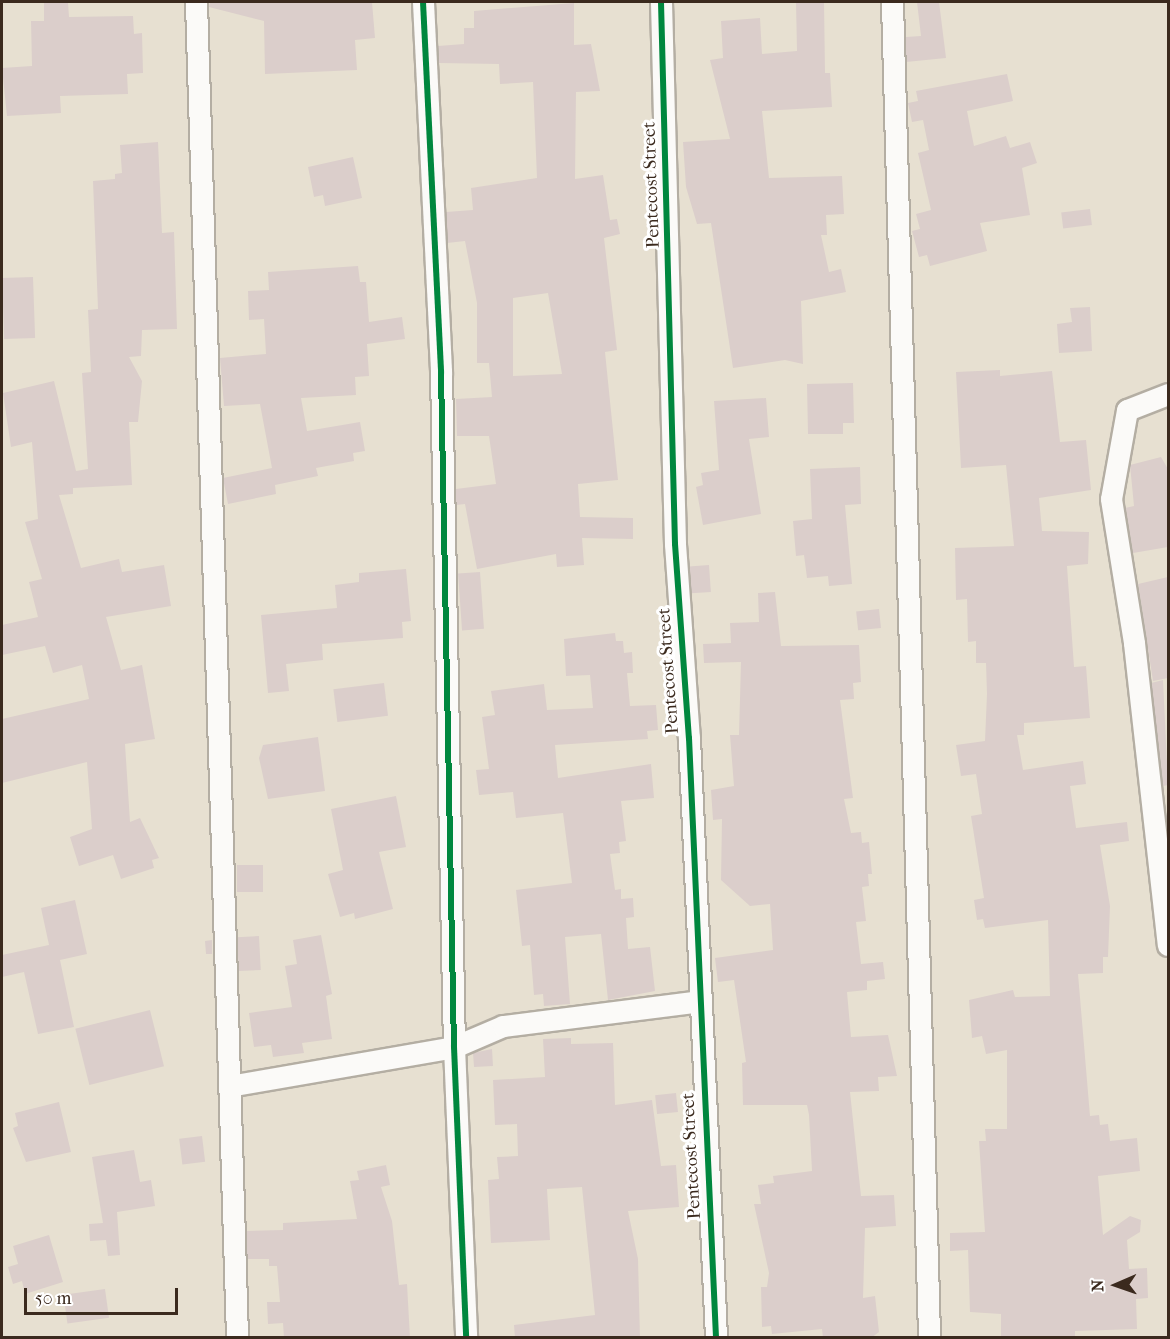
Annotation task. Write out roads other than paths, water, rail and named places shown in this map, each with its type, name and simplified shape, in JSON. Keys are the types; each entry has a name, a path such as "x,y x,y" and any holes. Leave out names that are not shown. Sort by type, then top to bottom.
{"street":[{"path":"196,2 237,1338"},
{"path":"423,2 441,372 454,1047 466,1338"},
{"name":"Pentecost Street","path":"661,2 675,544 716,1338"},
{"path":"892,2 929,1338"},
{"path":"1168,394 1127,410 1111,499 1134,643 1168,945"},
{"path":"229,1086 454,1047 503,1026 700,1001"}]}
